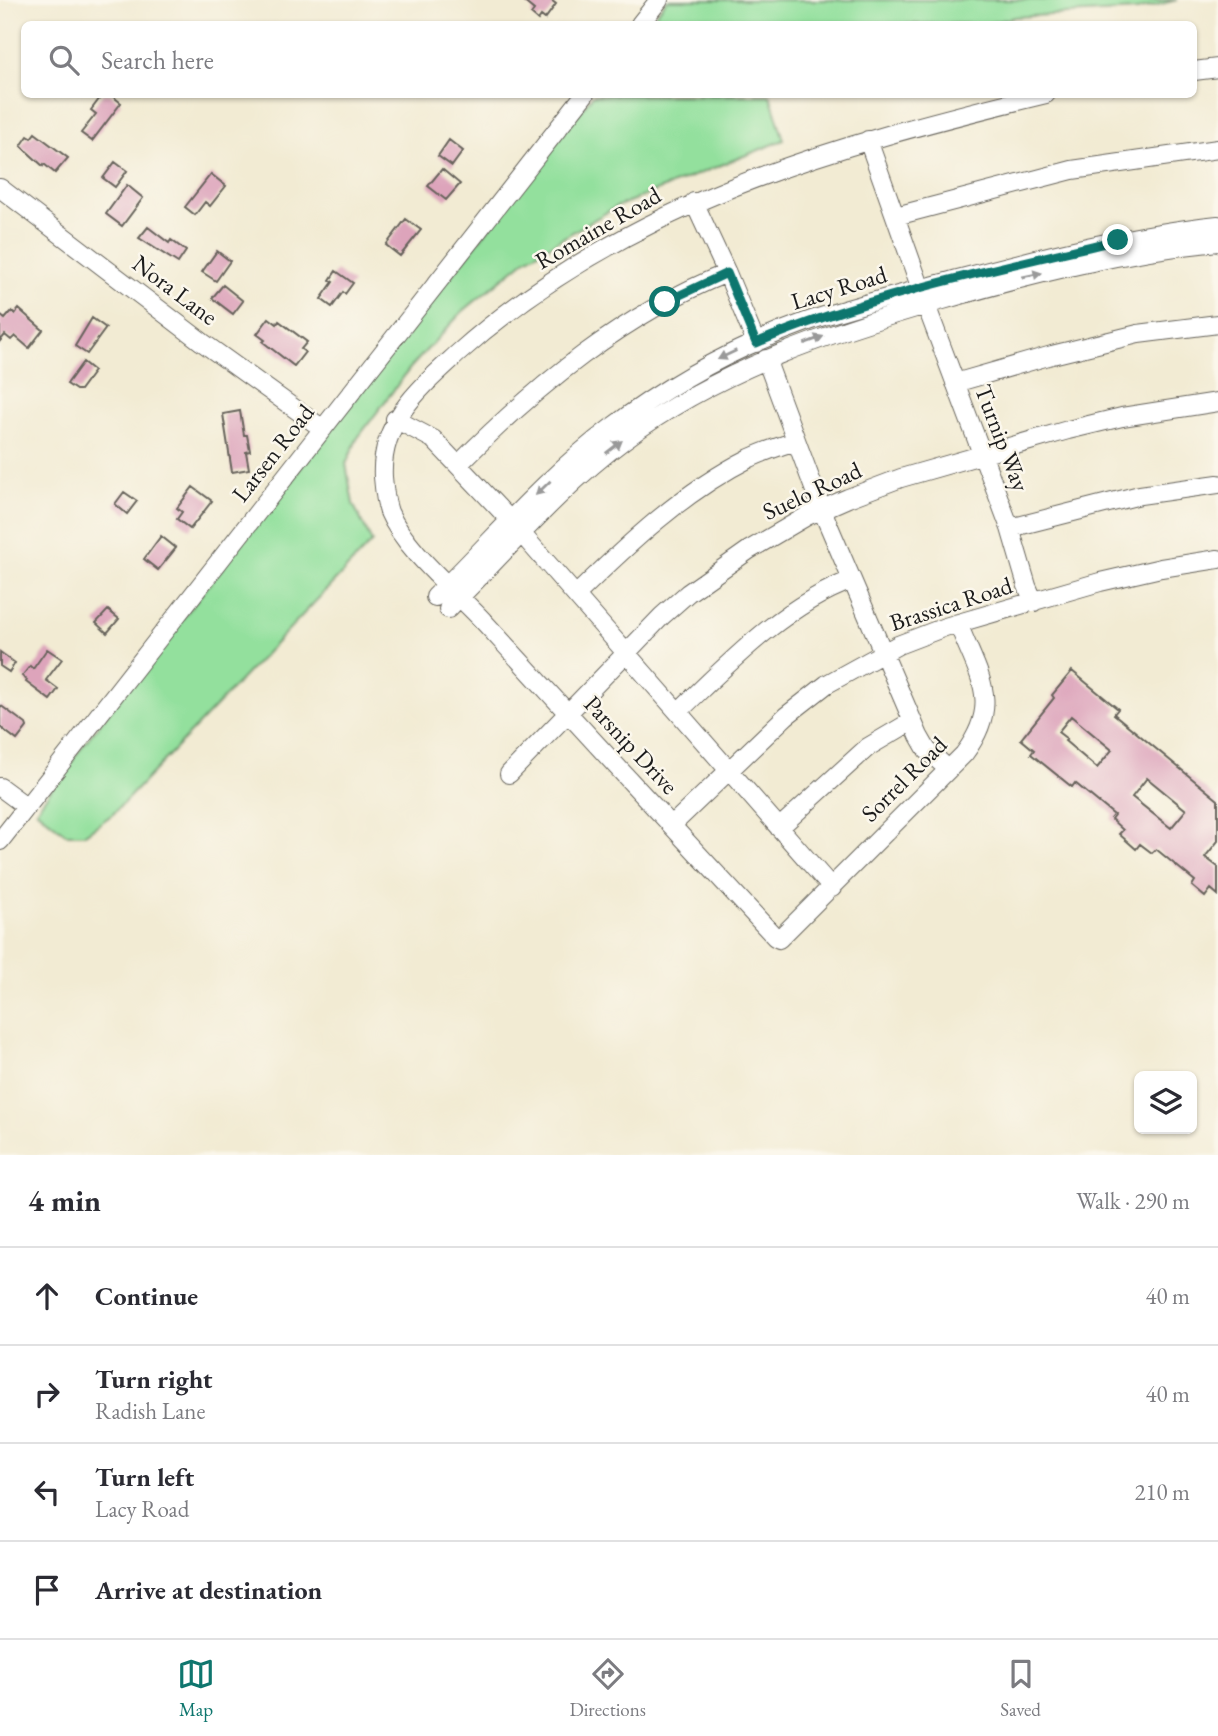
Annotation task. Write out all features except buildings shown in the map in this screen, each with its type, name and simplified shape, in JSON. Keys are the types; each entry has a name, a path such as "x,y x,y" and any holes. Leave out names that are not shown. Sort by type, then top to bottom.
{"street":[{"path":"642,21 659,0"},
{"path":"1197,71 1218,68"},
{"name":"Larsen Road","path":"0,841 581,98"},
{"name":"Romaine Road","path":"448,597 406,540 388,510 384,481 383,454 396,419 409,400 437,372 534,293 607,246 694,202 868,140 1031,98"},
{"name":"Turnip Way","path":"868,140 1010,528 1031,596"},
{"path":"896,216 1072,170 1218,149"},
{"name":"Nora Lane","path":"0,188 202,342 323,429"},
{"path":"694,202 756,343"},
{"name":"Lacy Road","path":"516,526 635,431 707,388 766,359 1012,264 1118,240 1218,225"},
{"name":"Lacy Road","path":"448,597 516,526 570,462 628,416 710,364 826,316 1162,248 1218,242"},
{"path":"458,464 520,405 592,348 665,302 727,273"},
{"path":"955,383 1138,334 1218,324"},
{"path":"766,359 822,510 912,721 927,750 947,769"},
{"name":"Suelo Road","path":"509,774 671,608 709,577 768,538 822,510 901,478 1122,416 1218,402"},
{"path":"396,419 429,436 516,526 832,888"},
{"path":"576,595 651,526 695,493 749,459 796,441"},
{"path":"1010,528 1140,495 1218,484"},
{"name":"Brassica Road","path":"672,825 786,716 846,672 882,653 1031,596 1161,568 1218,559"},
{"path":"678,712 762,635 812,600 852,580"},
{"name":"Parsnip Drive","path":"448,597 568,714 779,939"},
{"name":"Sorrel Road","path":"779,939 964,754 975,739 985,718 986,700 983,685 958,623"},
{"path":"779,828 868,747 912,721"},
{"path":"0,787 27,807"}],"green space":[{"path":"667,0 1177,0 1137,10 1015,17 999,21 650,21"},
{"path":"591,98 771,98 784,140 616,207 525,260 462,312 411,367 357,439 346,464 353,504 372,542 113,814 85,834 66,834 36,810 87,740"}],"route":[{"path":"665,302 727,273 756,343 836,312 1012,264 1118,240"}]}
